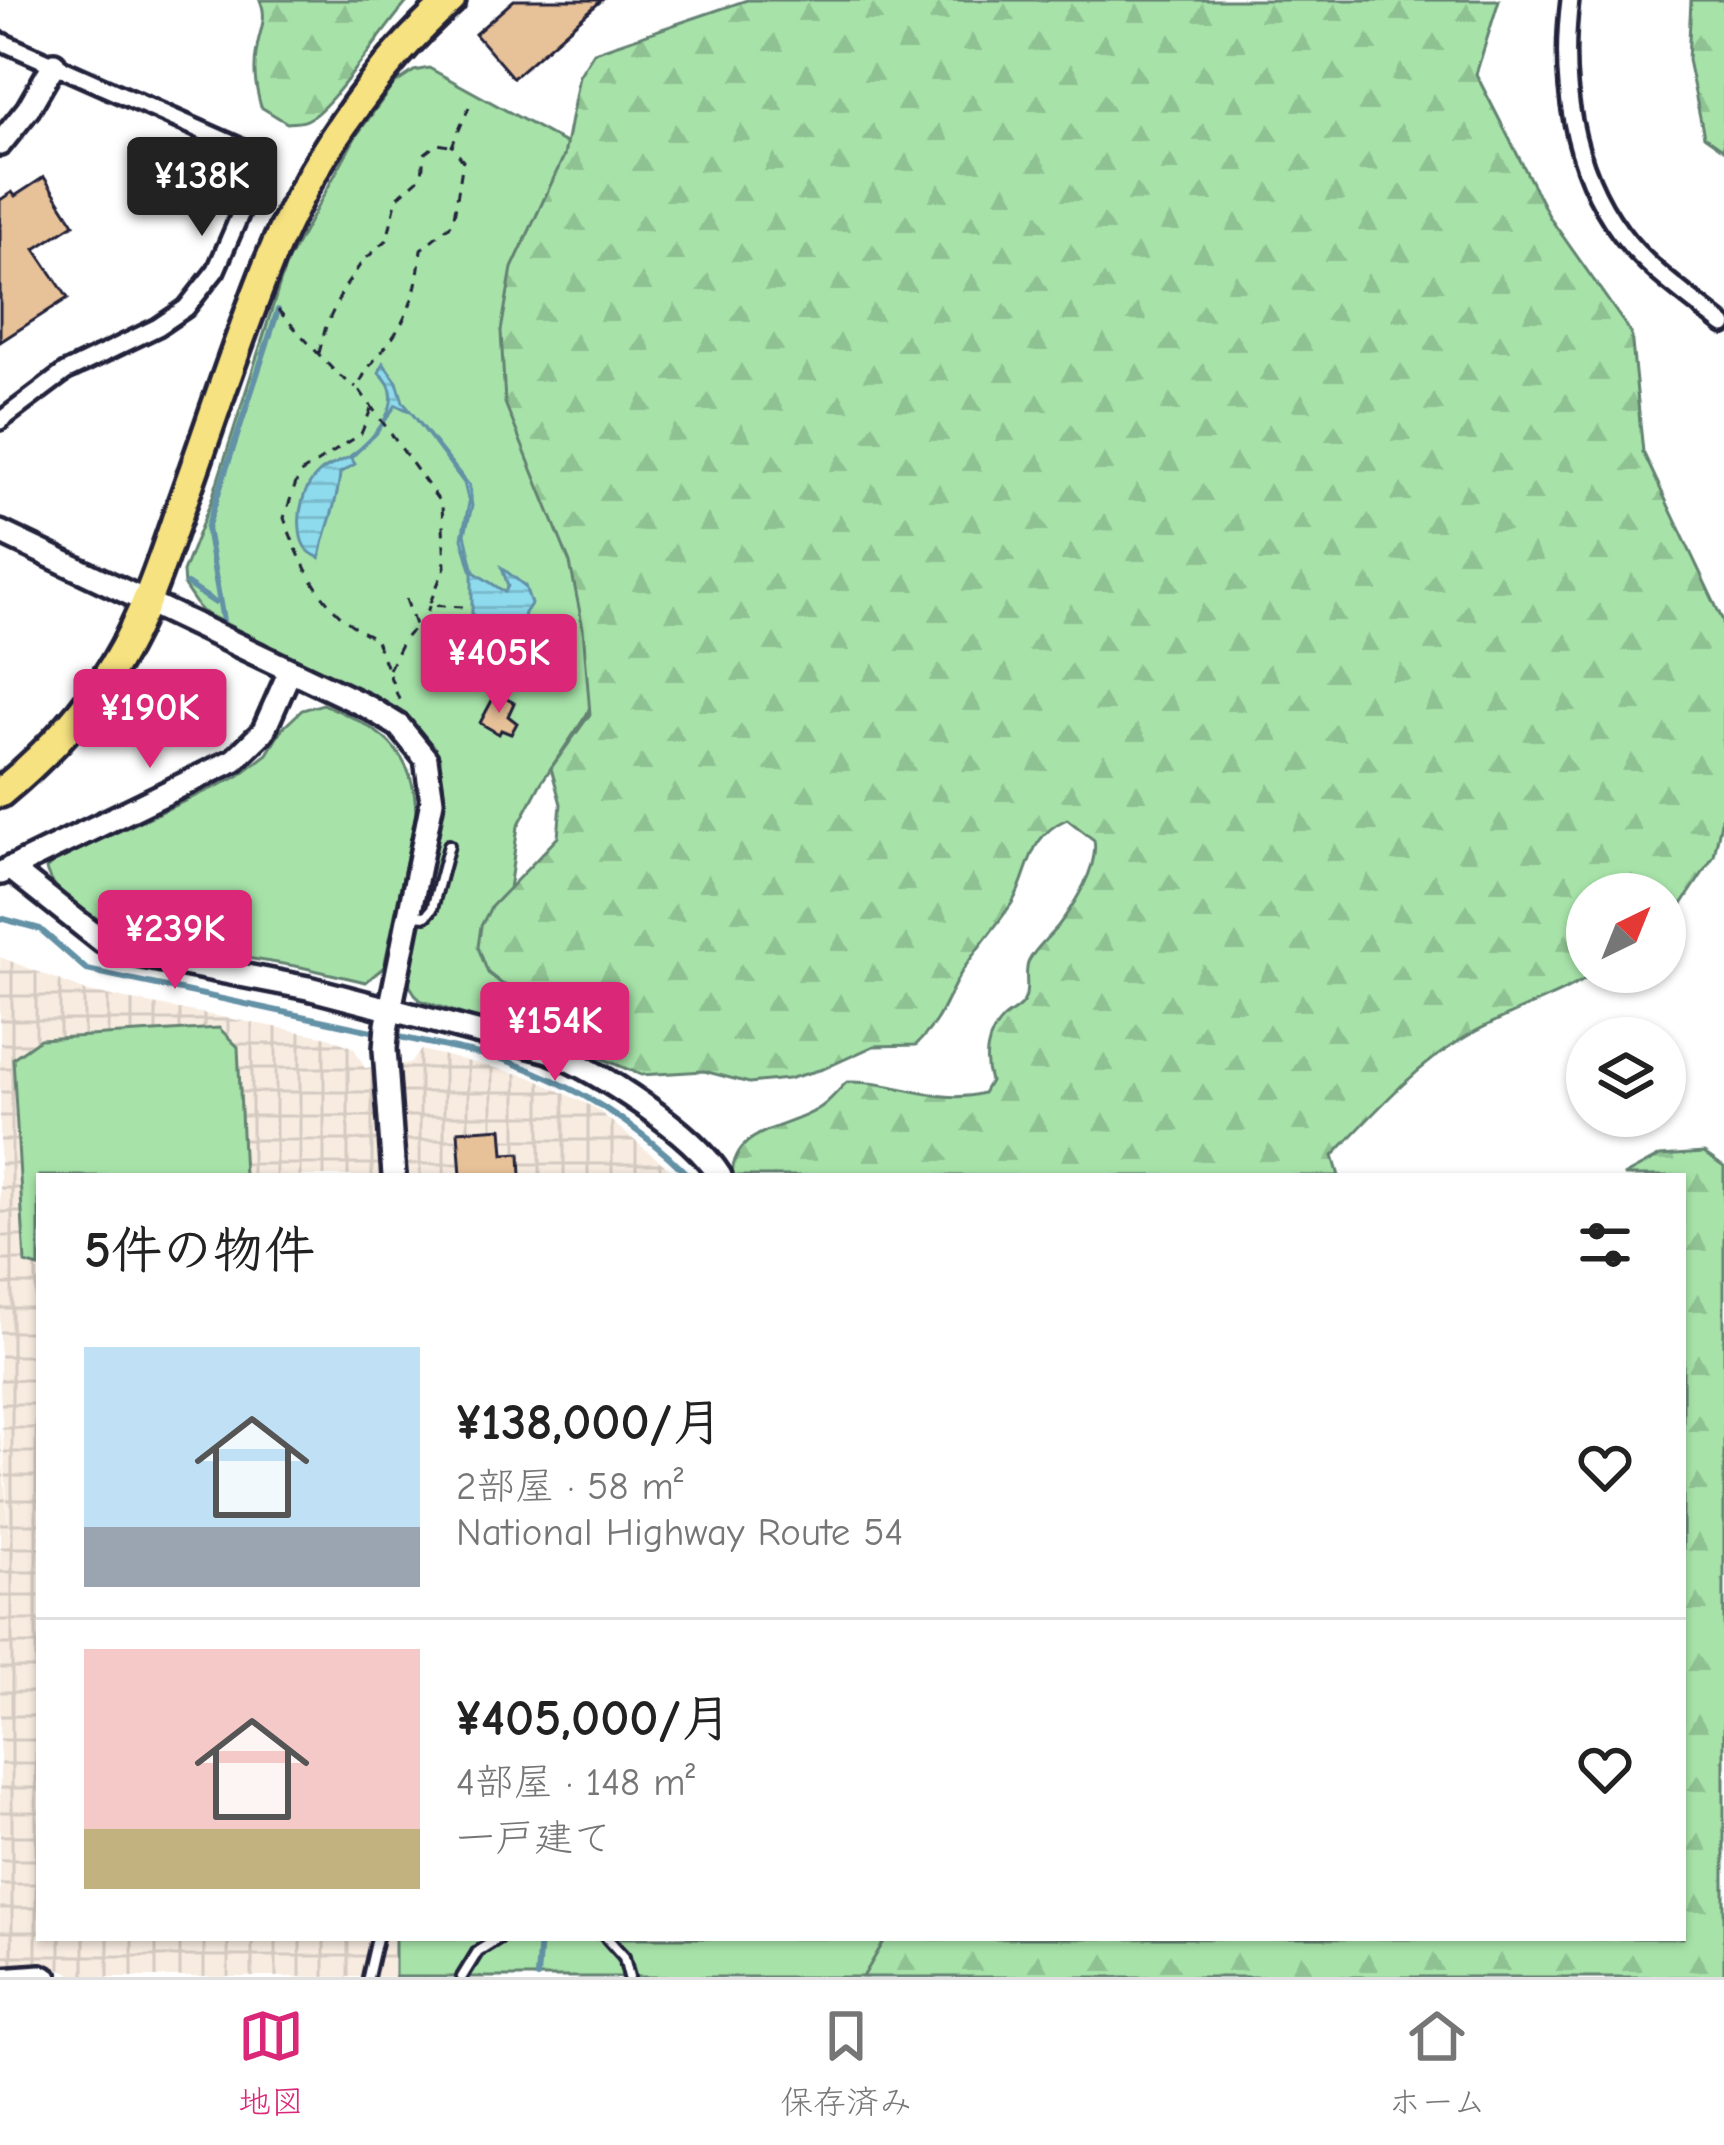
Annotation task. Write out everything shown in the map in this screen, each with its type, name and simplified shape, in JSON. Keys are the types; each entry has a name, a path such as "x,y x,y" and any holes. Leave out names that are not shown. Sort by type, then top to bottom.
{"highway":[{"path":"0,794 58,740 117,661 146,604 248,317 289,218 359,104 406,45 451,0"}],"street":[{"path":"1570,0 1566,92 1592,182 1619,232 1724,326"},
{"path":"0,40 237,146 252,162 255,180 216,270 186,308 158,327 65,372 0,421"},
{"path":"0,144 28,109 54,64"},
{"path":"0,532 400,726 426,759 432,801 385,1049 394,1173"},
{"path":"290,671 263,732 234,760 5,871 122,952 308,988 549,1051 583,1065 667,1124 717,1173"},
{"path":"0,1976 41,1973 49,1977"}],"lane":[{"path":"410,914 426,916 432,909 449,845"},
{"path":"368,1977 376,1941"},
{"path":"462,1977 478,1951 494,1941"},
{"path":"610,1941 624,1957 629,1977"}],"path":[{"path":"452,146 469,107"},
{"path":"320,353 326,326 343,290 362,262 387,240 397,198 422,176 424,154 437,144 452,146 463,161 453,223 421,248 414,299 393,338 364,369 358,388"},
{"path":"278,310 337,374 358,388 442,505 445,567 425,624 415,626 405,638 389,670"},
{"path":"371,407 361,434 299,474 284,518 303,566 324,600 355,629 375,638 405,714"},
{"path":"406,598 415,626"},
{"path":"429,604 463,607"}],"shaded area":[{"path":"0,957 89,992 328,1037 354,1048 365,1068 411,1063 421,1050 528,1076 595,1108 674,1173 36,1173 36,1941 481,1941 437,1977 74,1977 36,1964 0,1966 0,1426 10,1546 0,1389"}],"green space":[{"path":"260,0 409,0 318,113 287,123 261,107 257,92"},
{"path":"747,0 1499,0 1476,74 1550,218 1631,333 1643,452 1723,621 1724,807 1714,856 1686,898 1686,873 1566,873 1566,989 1480,1029 1428,1063 1333,1156 1338,1173 733,1173 735,1160 752,1139 818,1109 847,1082 932,1095 983,1093 990,1081 987,1057 993,1033 1024,1001 1030,958 1084,885 1094,840 1067,819 1043,836 1012,903 916,1045 874,1046 788,1079 749,1083 704,1071 641,1075 601,1058 579,1024 558,1007 502,984 488,973 478,947 481,926 491,907 558,837 561,804 551,768 590,714 583,628 570,563 505,403 501,331 512,268 564,156 579,76 594,52"},
{"path":"1691,0 1724,0 1724,150 1704,136 1688,60"},
{"path":"429,68 600,162 632,600 587,714 518,826 501,946 523,982 576,1027 583,1042 581,1053 419,1000 409,976 440,824 440,794 430,751 417,730 389,707 201,611 184,586 183,572 212,499 286,264 356,136 393,85 414,71"},
{"path":"323,704 390,743 409,772 414,791 416,814 384,967 366,982 138,940 85,910 50,879 46,869 55,861 237,777 267,754 282,729 302,710"},
{"path":"219,1028 238,1047 244,1173 36,1173 36,1266 25,1263 13,1058 40,1039"},
{"path":"1704,1153 1724,1167 1724,1977 863,1977 884,1941 1686,1941 1686,1173 1629,1173 1660,1156"},
{"path":"395,1941 889,1941 868,1977 395,1977"}],"water":[{"path":"383,363 411,412 396,405 376,434 351,458 355,464 340,473 320,558 302,539 302,501 316,476 359,450 378,430 391,394 379,373"},
{"path":"412,413 469,485 472,506 465,534 474,572 505,592 508,586 502,568 525,586 531,604 519,642 495,635 472,614 472,573 462,538 469,503 464,483"}],"building":[{"path":"514,0 602,0 513,78 475,34"},
{"path":"44,177 74,224 35,249 68,298 0,342 0,200"},
{"path":"496,693 514,703 508,716 517,723 511,734 501,730 499,734 480,723"},
{"path":"502,1128 504,1154 520,1153 521,1173 461,1173 458,1131"}],"waterway":[{"path":"223,621 207,528 278,310"},
{"path":"187,584 214,602"},
{"path":"0,918 40,929 87,970 502,1059 602,1107 686,1173"},
{"path":"537,1977 540,1941"}]}
